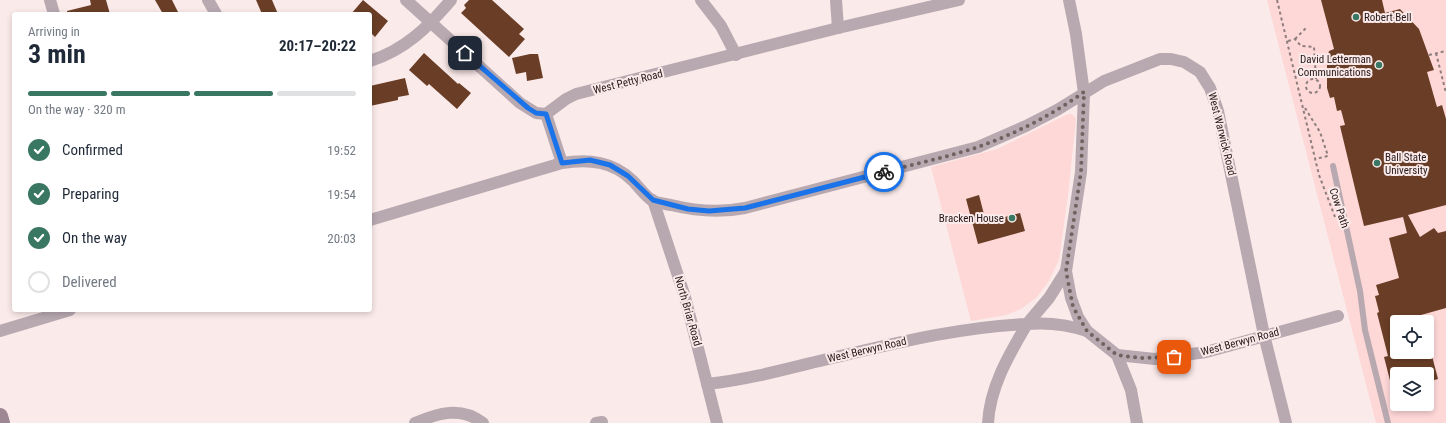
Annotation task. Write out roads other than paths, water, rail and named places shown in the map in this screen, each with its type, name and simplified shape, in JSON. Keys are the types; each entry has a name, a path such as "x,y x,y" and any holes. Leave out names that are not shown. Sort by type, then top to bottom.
{"main road":[{"path":"0,416 2,423"}],"street":[{"path":"50,0 53,12"},
{"path":"208,0 215,12"},
{"path":"372,219 562,163 546,114 536,113 524,106 406,0"},
{"path":"372,59 399,48 432,23 451,0"},
{"path":"701,0 721,26 736,55"},
{"path":"836,0 838,28"},
{"name":"West Petty Road","path":"546,114 566,98 576,94 736,55 838,28 959,0"},
{"path":"1069,0 1076,34 1084,92 1081,172 1066,271 1073,307 1087,331 1117,355 1130,390 1137,423"},
{"name":"West Warwick Road","path":"562,163 590,160 610,165 628,176 653,200 688,209 709,211 745,208 978,147 1026,126 1057,110 1084,92 1120,74 1160,59 1170,59 1184,62 1200,72 1210,88 1225,140 1264,336 1286,423"},
{"name":"North Briar Road","path":"653,200 685,297 716,423"},
{"path":"988,423 991,401 1000,373 1027,324 1049,298 1066,271"},
{"path":"0,331 63,312"},
{"name":"West Berwyn Road","path":"1117,355 1140,358 1174,357 1206,352 1338,316"},
{"name":"West Berwyn Road","path":"707,384 744,379 925,337 978,327 1027,324 1061,324 1087,331"},
{"path":"415,423 435,415 449,412 467,414 483,423"}],"lane":[{"path":"1333,166 1360,291 1366,330 1388,423"}],"place":[{"name":"Robert Bell","path":"1356,17"},
{"name":"David Letterman Communications","path":"1379,65"},
{"name":"Ball State University","path":"1377,163"},
{"name":"Bracken House","path":"1012,218"}]}
